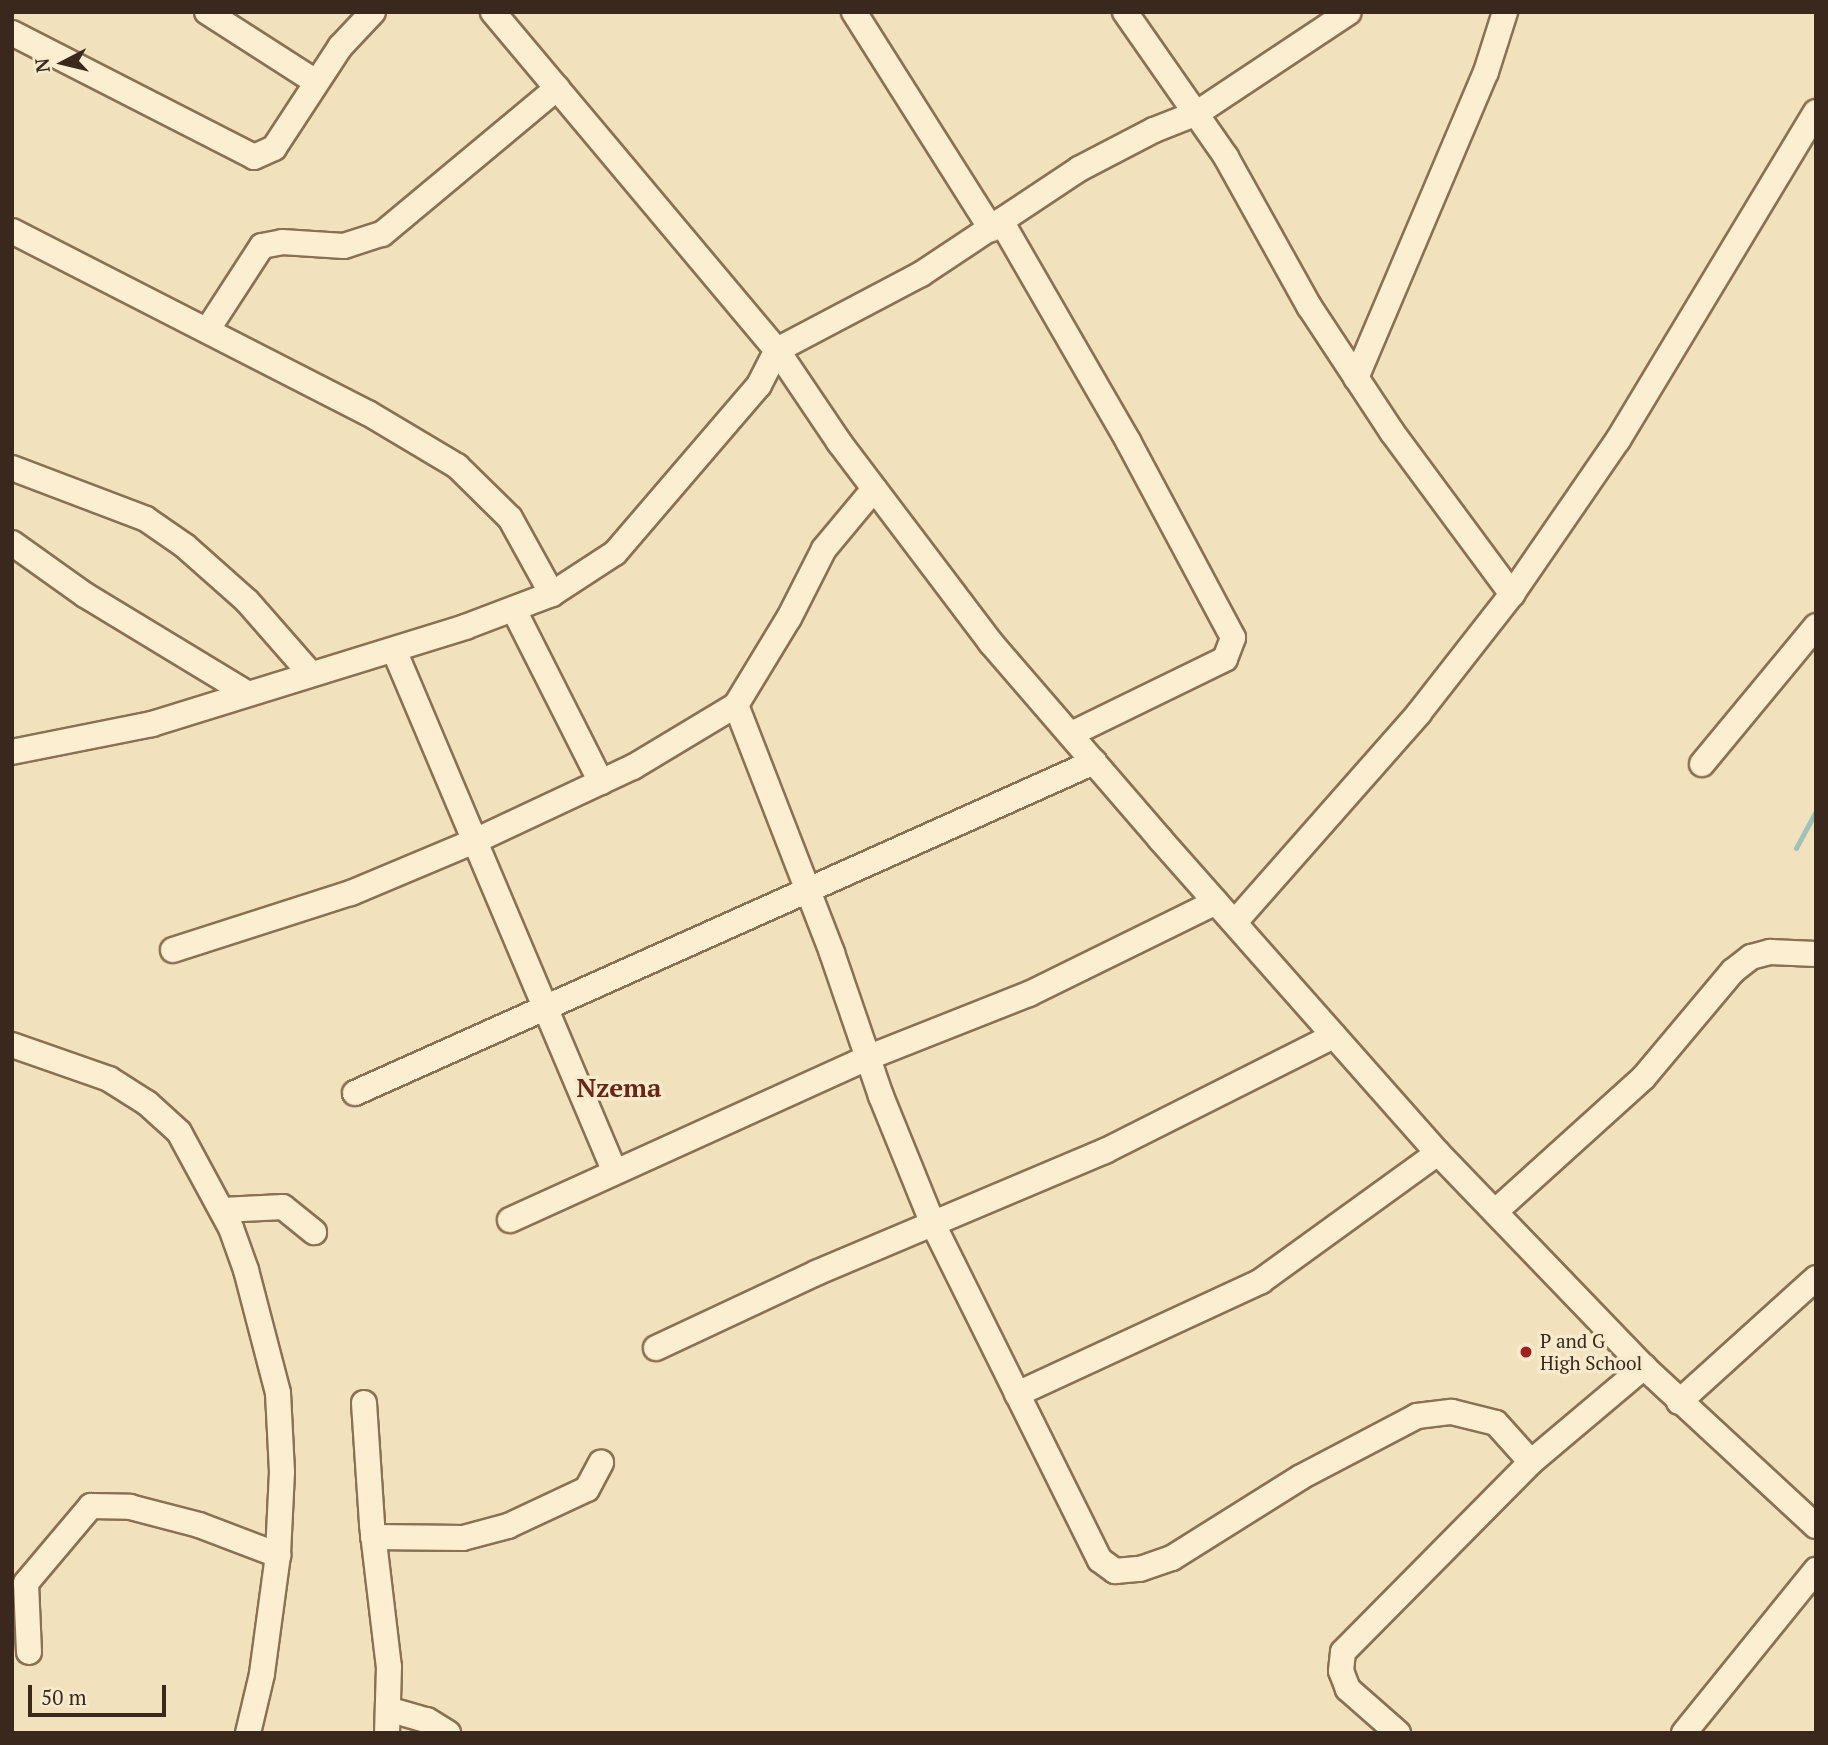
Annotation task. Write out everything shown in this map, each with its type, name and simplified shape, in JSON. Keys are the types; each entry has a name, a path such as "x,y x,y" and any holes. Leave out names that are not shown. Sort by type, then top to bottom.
{"street":[{"path":"207,12 316,82"},
{"path":"12,33 245,156 254,157 274,148 316,82 373,12"},
{"path":"493,12 777,350 874,489 992,643 1216,902 1438,1153 1497,1210 1679,1402 1816,1526"},
{"path":"854,12 996,225 1128,441 1233,638 1225,659 1071,734"},
{"path":"1125,12 1198,113 1356,378 1512,594"},
{"path":"12,752 152,724 310,673 394,650 514,610 552,594 615,553 759,385 777,350 921,274 1079,169 1154,130 1198,113 1349,12"},
{"path":"1356,378 1486,72 1505,12"},
{"path":"208,329 262,246 282,242 344,246 382,234 557,88"},
{"path":"1235,922 1419,713 1512,594 1618,440 1816,112"},
{"path":"12,231 116,287 208,329 368,413 475,478 510,518 552,594"},
{"path":"12,468 146,519 247,601 310,673"},
{"path":"173,950 351,893 478,840 601,782 736,705 789,618 824,549 874,489"},
{"path":"12,543 85,595 247,693"},
{"path":"514,610 601,782"},
{"path":"1702,764 1816,626"},
{"path":"394,650 452,792 478,840 548,1005 614,1170"},
{"path":"736,705 807,889 867,1058 933,1224 1089,1545 1115,1571 1140,1569 1172,1558 1301,1477 1417,1416 1452,1412 1496,1423 1531,1462"},
{"path":"355,1093 1094,762"},
{"path":"510,1220 614,1170 867,1058 1029,994 1216,902"},
{"path":"1497,1210 1644,1077 1733,971 1751,957 1770,952 1816,954"},
{"path":"656,1348 816,1273 1105,1151 1334,1036"},
{"path":"12,1045 108,1079 147,1103 179,1132 222,1210 246,1270 278,1393 282,1472 278,1555 262,1674 248,1733"},
{"path":"1017,1394 1261,1281 1438,1153"},
{"path":"222,1210 283,1207 314,1232"},
{"path":"1679,1402 1816,1278"},
{"path":"1398,1733 1368,1712 1348,1689 1341,1671 1343,1652 1531,1462 1644,1367"},
{"path":"364,1403 389,1721 466,1733"},
{"path":"373,1537 463,1538 508,1526 587,1489 601,1463"},
{"path":"29,1652 26,1583 91,1506 120,1506 176,1519 278,1555"},
{"path":"1684,1733 1816,1570"}],"waterway":[{"path":"1796,848 1816,811"}],"place":[{"name":"P and G High School","path":"1526,1352"}],"district":[{"name":"Nzema","path":"619,1088"}]}
